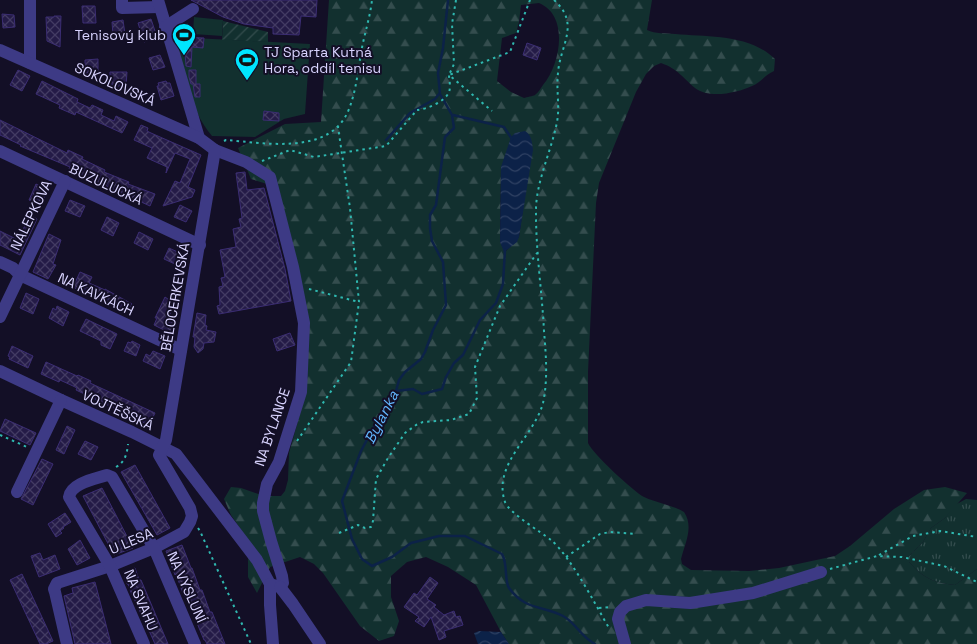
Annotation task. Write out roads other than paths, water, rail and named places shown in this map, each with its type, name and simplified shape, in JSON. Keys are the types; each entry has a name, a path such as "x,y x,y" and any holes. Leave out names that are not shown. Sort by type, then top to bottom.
{"street":[{"path":"30,0 30,63"},
{"path":"122,0 122,8 159,3 199,138"},
{"path":"165,27 193,9"},
{"name":"SOKOLOVSKÁ","path":"0,50 199,138 216,150"},
{"name":"NA BYLANCE","path":"216,150 252,165 270,177 297,286 304,323 301,392 279,462 268,484 263,503 263,511 283,583 275,585 270,605 273,644"},
{"name":"BĚLOCERKEVSKÁ","path":"162,448 166,440 216,150"},
{"name":"BUZULUCKÁ","path":"0,151 200,245"},
{"name":"NÁLEPKOVA","path":"0,317 65,181"},
{"name":"NA KAVKÁCH","path":"0,262 13,268 20,276 182,350"},
{"name":"VOJTĚŠSKÁ","path":"0,371 176,454 275,585"},
{"name":"VOJTĚŠSKÁ","path":"17,492 61,400"},
{"name":"U LESA","path":"67,644 55,586 60,582 110,566 154,548 184,532 190,522 192,516 190,508 159,455 162,448"},
{"name":"NA SVAHU","path":"112,477 107,475 80,485 72,490 69,497 110,566 144,644"},
{"name":"NA VÝSLUNÍ","path":"112,477 154,548 196,644"},
{"path":"625,644 618,620 620,612 626,606 646,600 690,603 753,593 821,572"},
{"path":"275,585 293,604 320,644"}],"water":[{"path":"525,131 530,137 533,150 519,237 517,242 504,252 500,242 501,167 511,137 515,133"},
{"path":"479,631 501,632 509,644 478,644 474,633"}],"waterway":[{"name":"Bylanka","path":"448,0 443,48 438,73 440,94 452,115 454,128 445,137 436,205 430,215 432,241 443,262 446,305 421,359 405,372 399,380 396,391 379,417 361,451 342,501 352,539 362,559 372,566 392,557 411,543 439,536 465,536 502,554 509,588 522,601 563,616 595,644"},
{"path":"386,140 410,113 435,99 439,94"},
{"path":"453,115 504,127 512,139"},
{"path":"396,391 413,389 422,394 442,389 446,377 454,363 463,355 480,320 496,303 503,284 505,250"}],"place":[{"name":"Tenisový klub","path":"184,56"},
{"name":"TJ Sparta Kutná Hora, oddíl tenisu","path":"247,81"}]}
